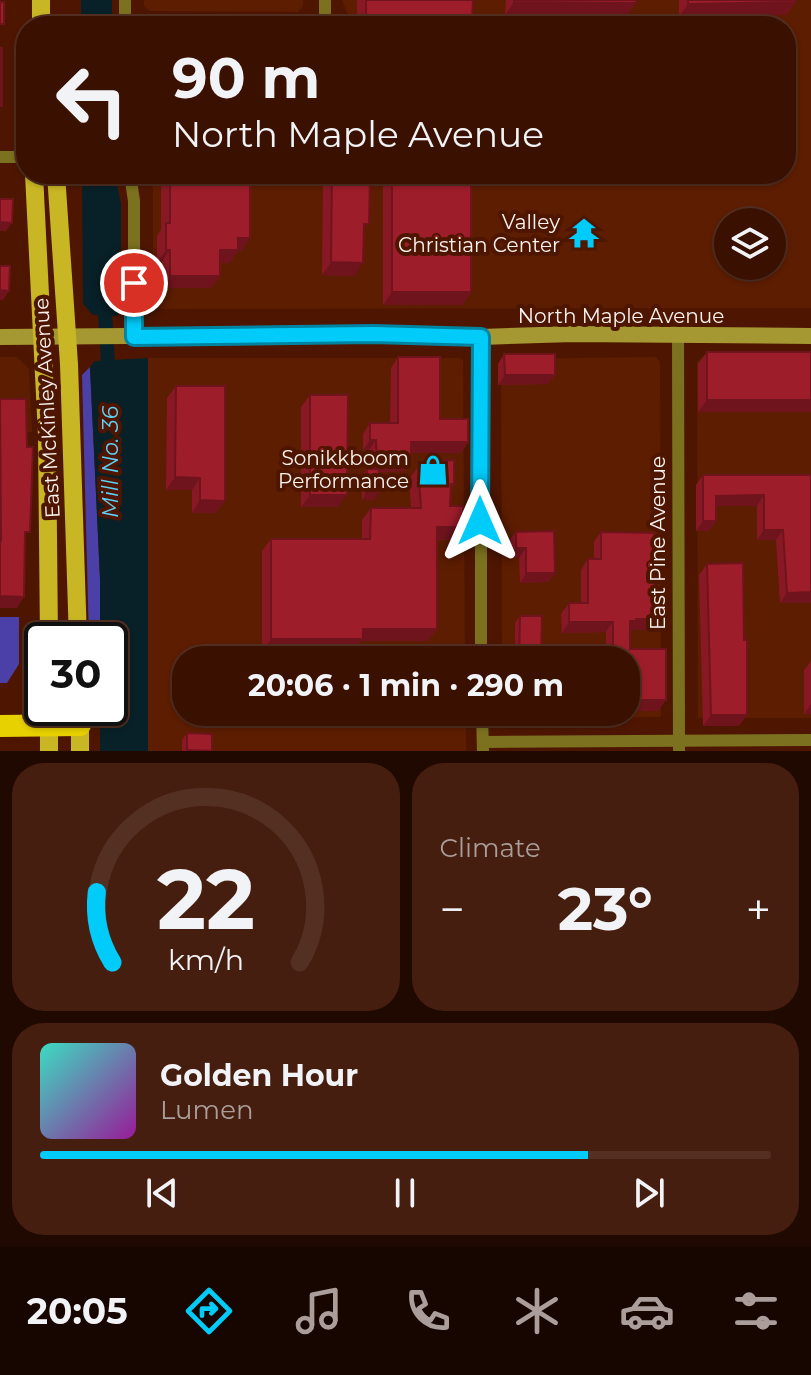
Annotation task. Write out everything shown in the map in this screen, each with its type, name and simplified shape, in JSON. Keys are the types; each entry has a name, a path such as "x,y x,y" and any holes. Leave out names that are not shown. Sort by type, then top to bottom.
{"highway":[{"path":"0,726 24,722"}],"main road":[{"name":"East McKinley Avenue","path":"35,184 48,483 49,622"},
{"name":"East McKinley Avenue","path":"57,184 67,337 77,622"},
{"path":"49,726 49,751"},
{"path":"80,726 80,751"}],"street":[{"path":"131,184 134,337"},
{"name":"North Maple Avenue","path":"0,337 373,334 481,337 573,334 811,336"},
{"name":"East Pine Avenue","path":"678,336 679,745"},
{"path":"481,337 481,646"},
{"path":"482,726 483,746 679,745 811,740"}],"shaded area":[{"path":"144,0 303,0 303,6 298,12 150,11 144,6"},
{"path":"342,0 811,0 811,308 162,309 153,300 152,184 796,184 796,16 348,16"},
{"path":"0,357 17,357 29,369 32,432 0,432"},
{"path":"656,357 660,362 661,717 640,717 640,646 502,646 501,359"},
{"path":"702,357 811,357 811,718 698,718 697,362"},
{"path":"148,358 463,360 465,646 172,646 172,726 466,726 466,751 148,751"},
{"path":"90,367 100,622 89,622 82,375"},
{"path":"0,617 19,617 19,664 7,683 0,683"}],"water":[{"path":"81,0 112,0 112,16 81,16"},
{"path":"82,184 117,184 121,204 121,310 117,316 93,315 83,304"},
{"path":"148,358 148,751 100,751 100,726 128,726 128,622 100,622 90,367 95,361"}],"building":[{"path":"366,0 473,0 472,16 366,16"},
{"path":"636,0 636,3 514,2"},
{"path":"688,0 795,0 795,2 688,4"},
{"path":"0,2 4,2 4,24 0,24"},
{"path":"2,48 2,106 0,106"},
{"path":"170,184 250,184 250,238 238,238 238,250 220,250 220,276 170,276 166,223 170,223"},
{"path":"332,184 370,184 369,224 364,224 363,263 331,262"},
{"path":"392,184 471,184 471,292 392,292"},
{"path":"0,199 13,199 12,223 0,222"},
{"path":"0,266 10,266 9,291 0,290"},
{"path":"707,352 811,352 811,400 707,400"},
{"path":"504,354 555,354 555,375 505,375"},
{"path":"398,357 440,357 440,419 468,419 468,442 411,442 411,461 377,461 376,440 370,440 370,423 398,423"},
{"path":"176,386 225,386 225,501 200,500 200,478 175,477"},
{"path":"310,395 348,395 347,495 310,495"},
{"path":"0,399 26,399 27,447 33,447 30,532 25,532 24,597 0,596"},
{"path":"454,460 450,506 463,506 463,527 437,527 437,629 363,629 363,639 271,639 271,539 370,539 371,508 421,508 418,467 439,466 439,461"},
{"path":"367,469 379,469 378,493 366,493"},
{"path":"703,475 811,475 811,592 787,593 783,530 764,530 764,495 716,496 716,521 703,521"},
{"path":"554,531 555,573 526,573 526,548 516,548 516,532"},
{"path":"601,532 654,533 655,604 666,604 665,619 630,621 630,646 613,646 613,622 569,622 569,603 588,603 588,559 601,559"},
{"path":"743,563 747,715 711,715 707,564"},
{"path":"520,616 542,616 541,646 519,646"},
{"path":"640,649 666,649 666,700 640,700"},
{"path":"187,733 212,734 212,751 187,750"}],"waterway":[{"name":"Mill No. 36","path":"104,298 109,377"}],"place":[{"name":"Valley Christian Center","path":"584,233"},
{"name":"Sonikkboom Performance","path":"433,470"}],"route":[{"path":"134,283 134,337 373,334 481,337 480,521"}]}
